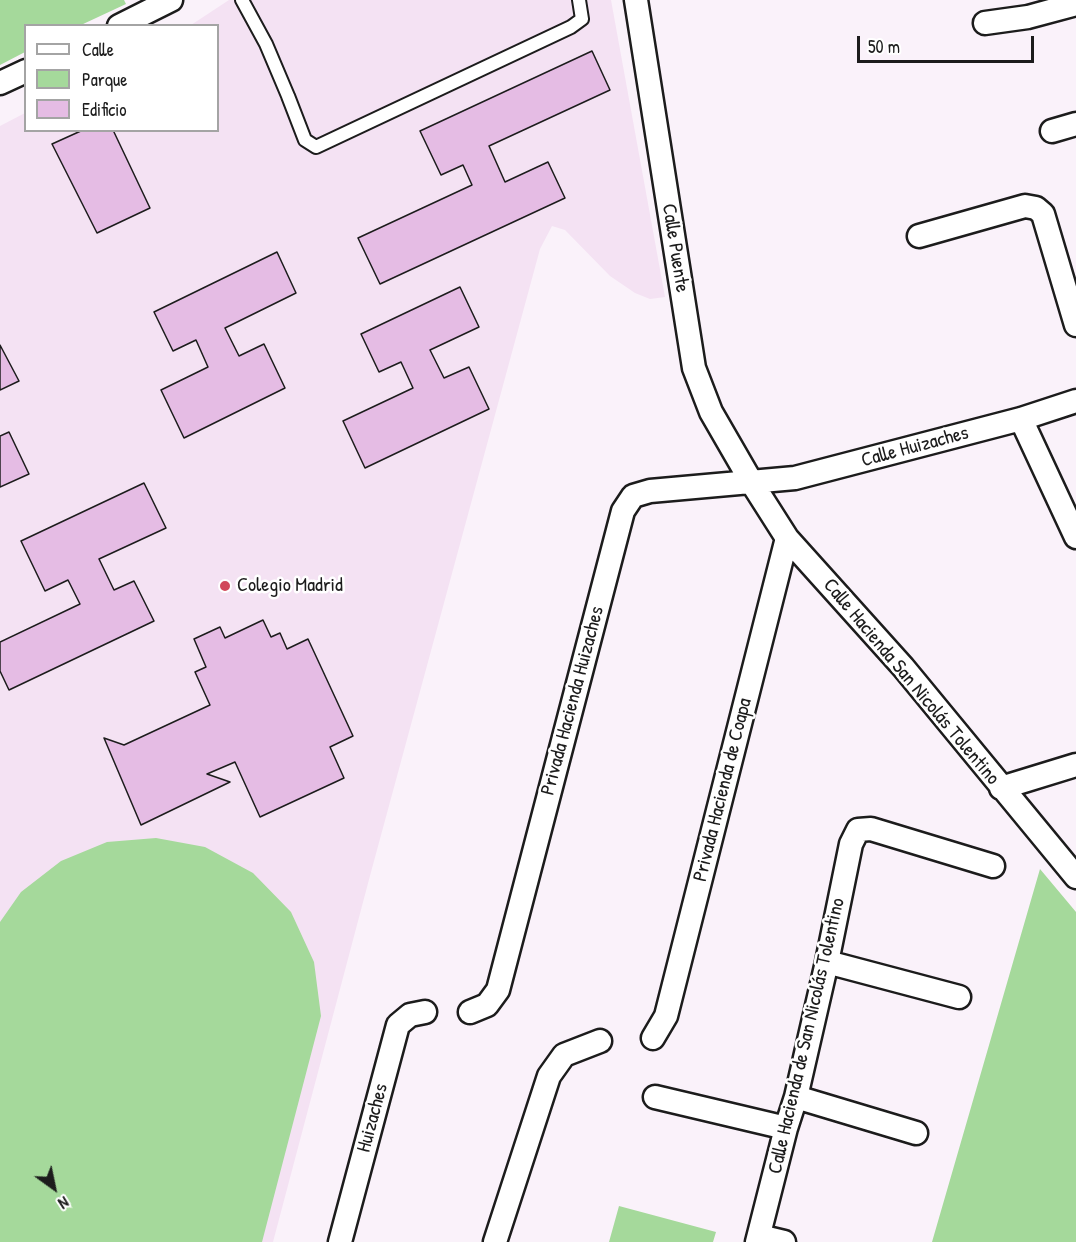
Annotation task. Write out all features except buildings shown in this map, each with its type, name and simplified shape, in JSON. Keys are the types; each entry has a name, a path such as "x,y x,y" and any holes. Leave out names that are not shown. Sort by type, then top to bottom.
{"street":[{"path":"123,24 171,0"},
{"name":"Calle Puente","path":"636,0 694,368 711,412 752,483"},
{"path":"985,23 1028,17 1076,4"},
{"path":"0,83 24,72"},
{"path":"1052,131 1076,124"},
{"path":"919,236 1026,207 1036,208 1043,214 1076,325"},
{"name":"Calle Huizaches","path":"752,483 795,478 1021,419 1076,401"},
{"path":"1021,419 1076,537"},
{"name":"Calle Hacienda San Nicolás Tolentino","path":"752,483 787,538 903,667 1076,877"},
{"name":"Privada Hacienda Huizaches","path":"470,1012 487,1005 498,990 623,511 633,496 650,491 752,483"},
{"name":"Privada Hacienda de Coapa","path":"653,1038 666,1016 787,538"},
{"path":"1001,788 1076,765"},
{"name":"Calle Hacienda de San Nicolás Tolentino","path":"758,1239 796,1097 851,844 858,830 871,829 993,866"},
{"path":"827,962 959,997"},
{"name":"Huizaches","path":"340,1242 398,1025 410,1015 425,1012"},
{"path":"495,1242 549,1076 564,1055 600,1041"},
{"path":"655,1097 786,1128"},
{"path":"796,1097 915,1133"},
{"path":"758,1239 784,1242"}],"lane":[{"path":"242,0 266,44 305,140 316,147 571,27 582,19 579,0"}],"shaded area":[{"name":"Colegio Madrid","path":"229,0 611,0 665,297 650,299 635,293 610,276 565,230 552,226 540,249 273,1242 0,1242 0,126 24,114 24,132 219,132 219,24 193,24"}],"green space":[{"path":"0,0 124,0 126,4 83,24 24,24 24,53 0,65"},
{"path":"156,838 205,847 253,873 291,912 314,962 321,1016 262,1242 0,1242 0,922 21,892 61,861 107,842"},
{"path":"1040,869 1076,912 1076,1242 932,1242"},
{"path":"619,1206 716,1232 713,1242 609,1242"}],"place":[{"name":"Colegio Madrid","path":"225,586"}]}
